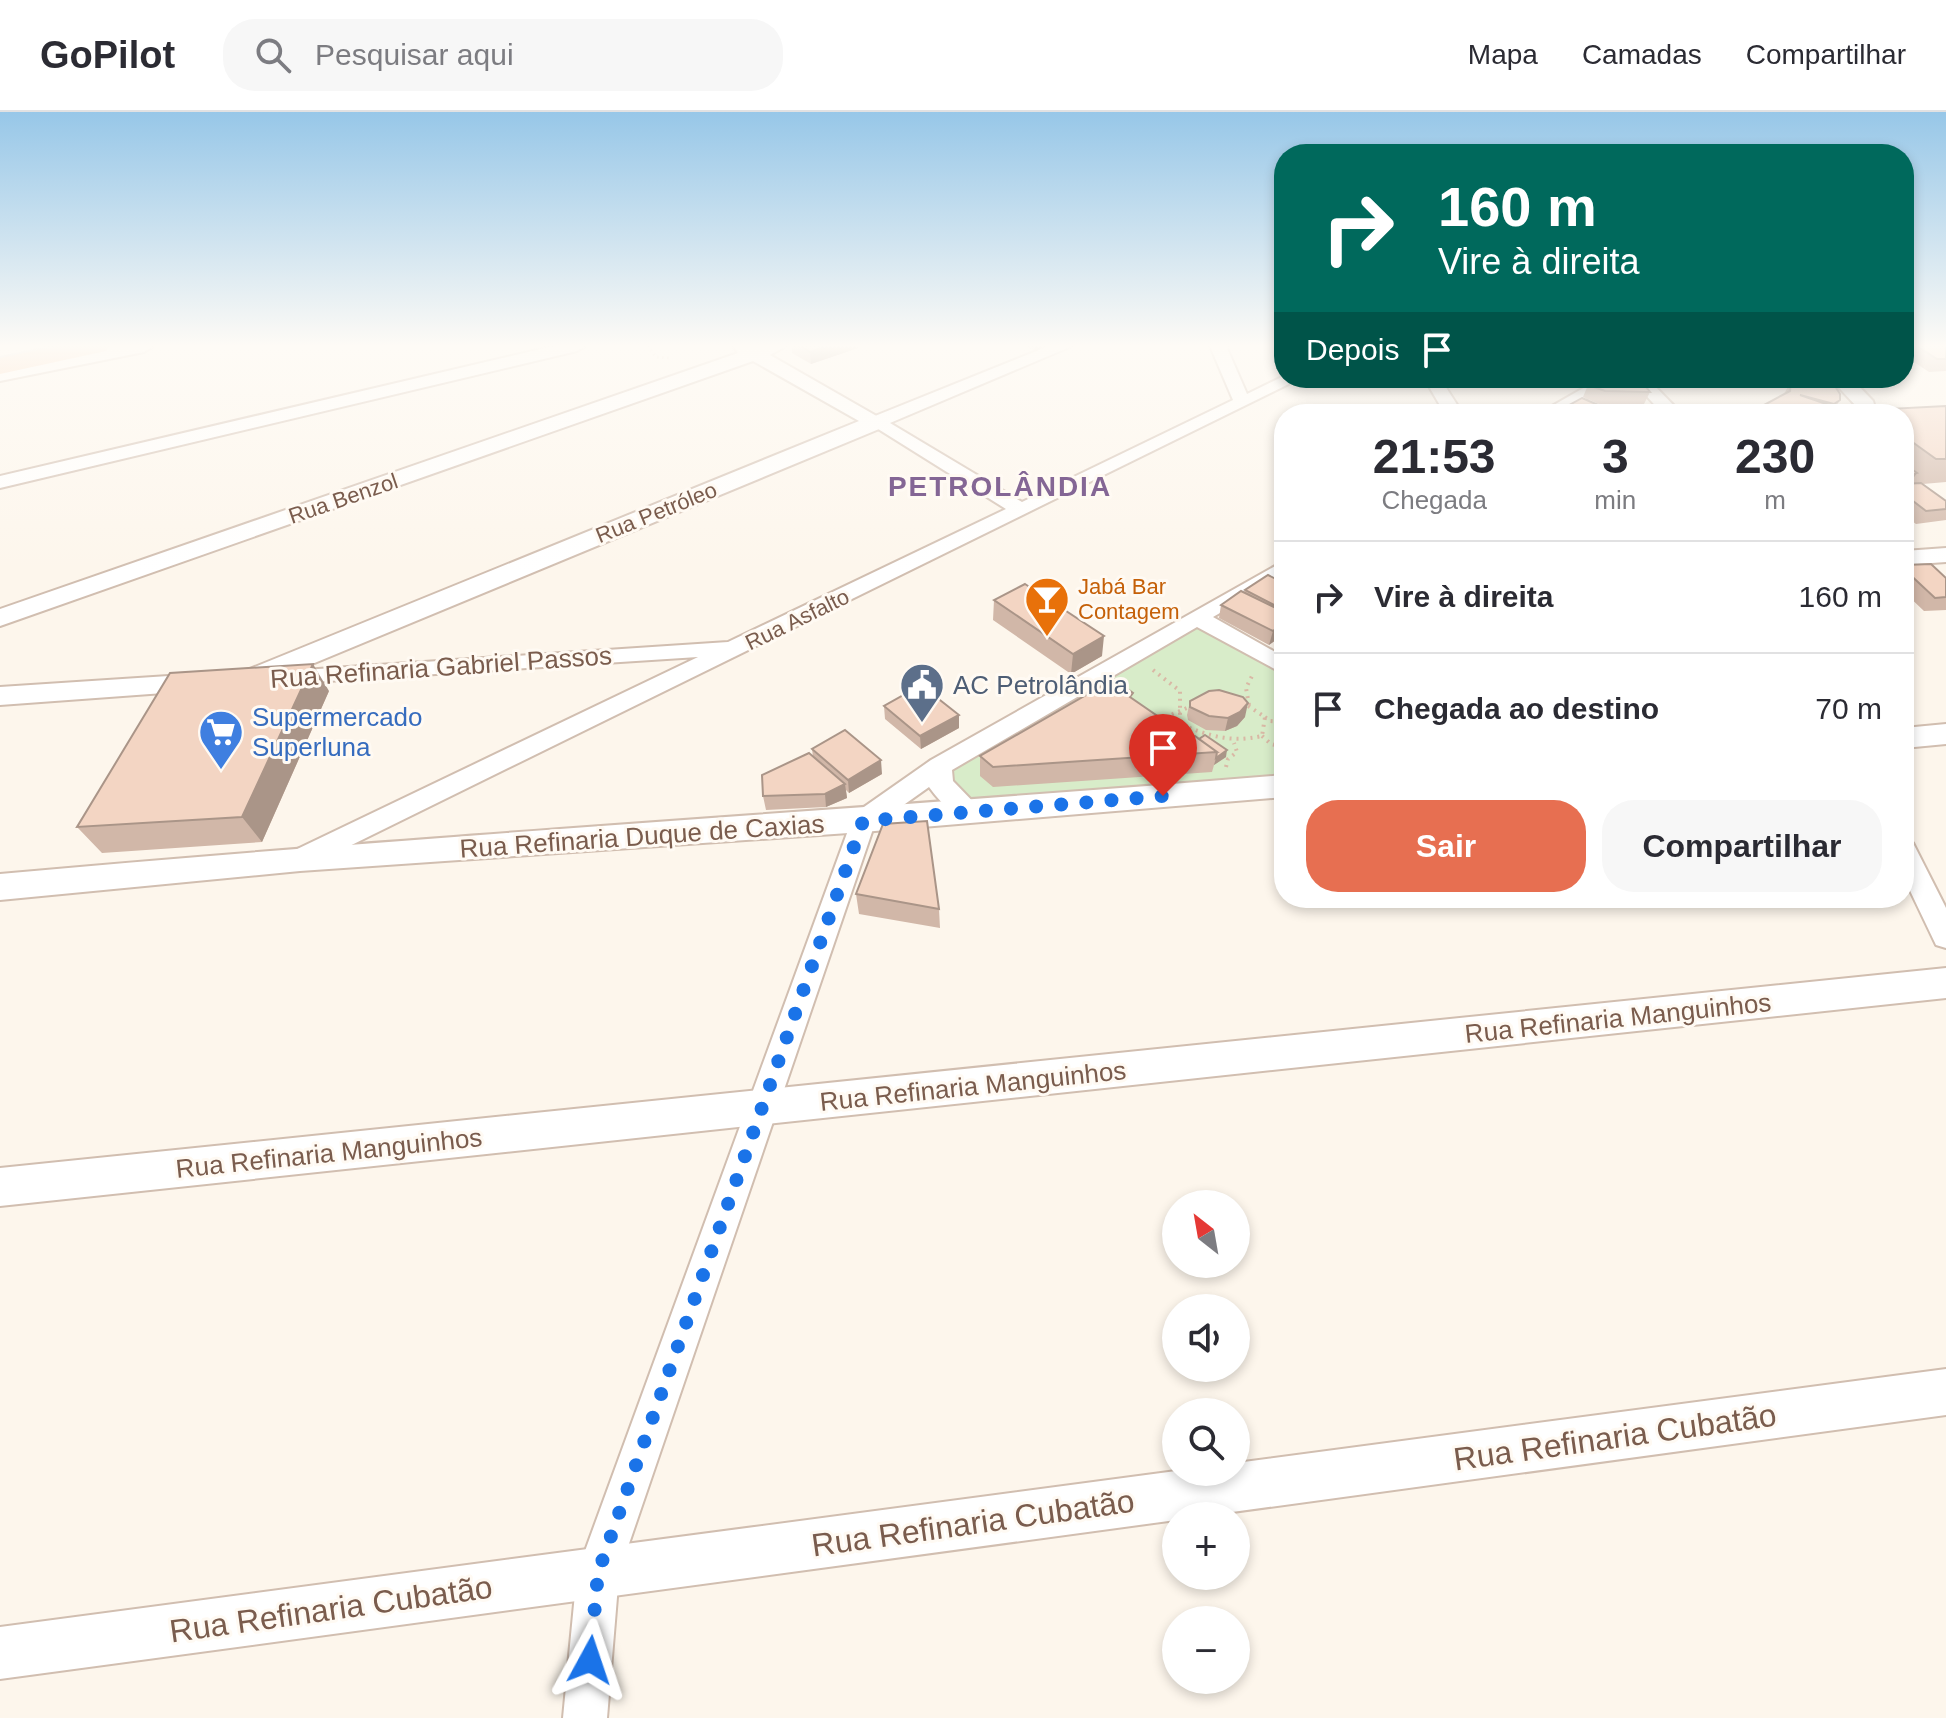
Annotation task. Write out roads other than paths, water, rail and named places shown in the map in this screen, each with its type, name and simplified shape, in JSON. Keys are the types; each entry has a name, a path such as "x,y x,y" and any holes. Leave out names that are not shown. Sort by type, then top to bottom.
{"street":[{"path":"0,482 259,421"},
{"name":"Rua Benzol","path":"0,618 549,421"},
{"name":"Rua Asfalto","path":"300,859 1203,421"},
{"path":"876,422 1020,509"},
{"name":"Rua Petróleo","path":"249,680 876,422"},
{"path":"1914,557 1946,555"},
{"path":"585,1718 598,1573 863,821 940,766 1274,573"},
{"path":"1198,618 1274,661"},
{"name":"Rua Refinaria Gabriel Passos","path":"0,696 739,647"},
{"path":"1914,737 1946,734"},
{"path":"940,766 940,784 970,812"},
{"name":"Rua Refinaria Duque de Caxias","path":"0,887 300,859 863,821 1274,787"},
{"path":"1914,871 1946,937"},
{"name":"Rua Refinaria Manguinhos","path":"0,1187 1946,983"},
{"name":"Rua Refinaria Cubatão","path":"0,1653 1946,1392"}],"place":[{"name":"Jabá Bar Contagem","path":"1047,638"},
{"name":"AC Petrolândia","path":"922,724"},
{"name":"Supermercado Superluna","path":"221,771"}],"district":[{"name":"PETROLÂNDIA","path":"1000,486"}]}
